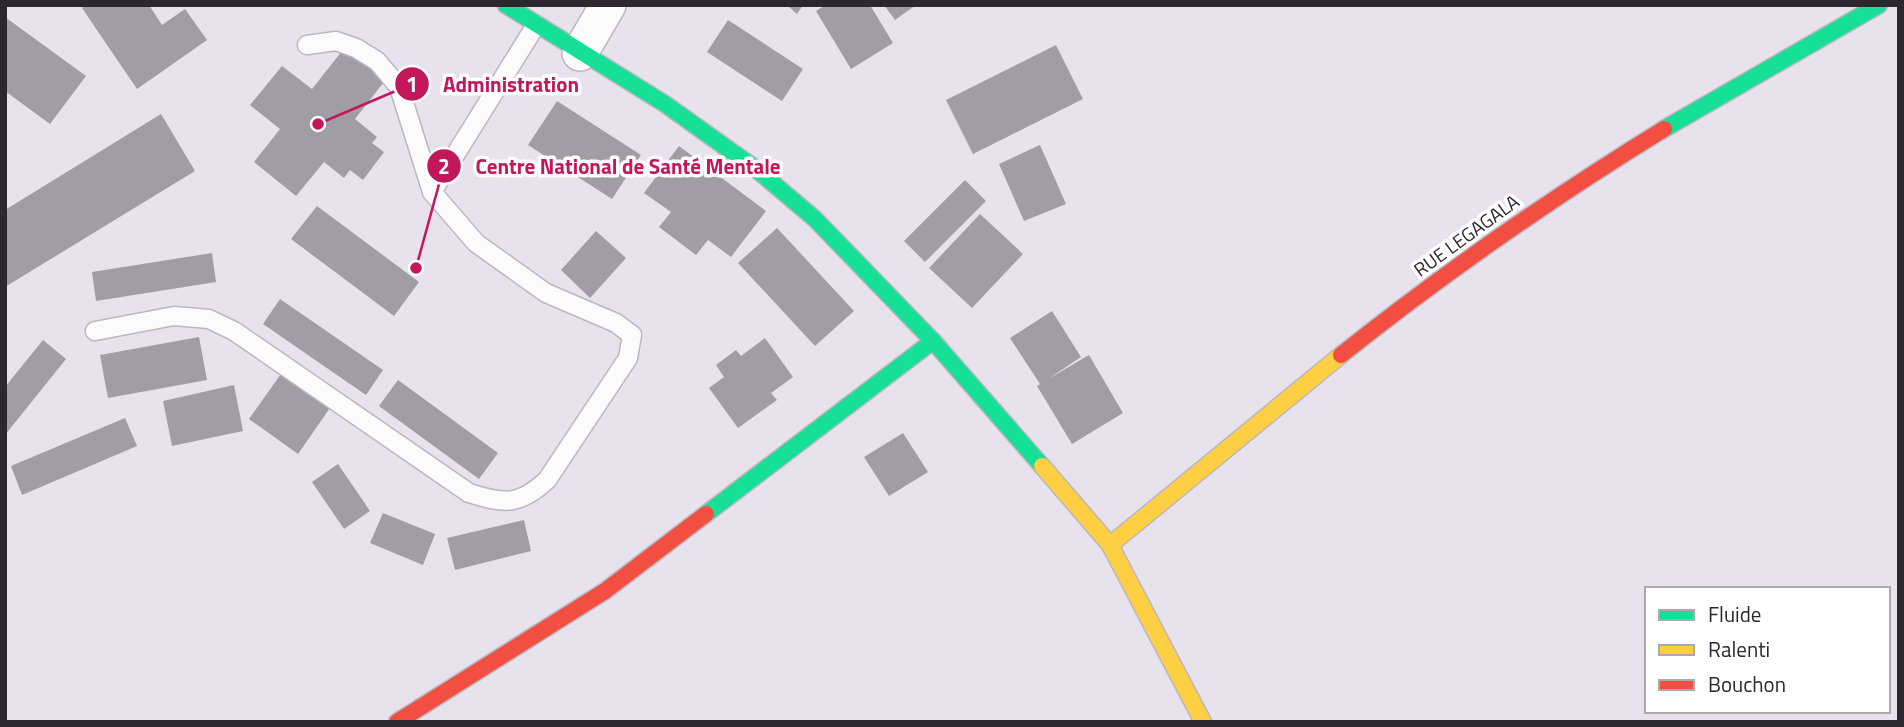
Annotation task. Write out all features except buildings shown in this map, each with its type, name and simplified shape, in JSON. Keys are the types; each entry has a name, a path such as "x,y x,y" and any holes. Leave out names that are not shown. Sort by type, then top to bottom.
{"street":[{"path":"506,5 665,104 756,169 815,219 933,341 1110,545 1203,722"},
{"path":"580,53 608,5"},
{"name":"RUE LEGAGALA","path":"1110,545 1276,406 1417,296 1543,206 1676,123 1879,5"},
{"path":"397,722 605,591 933,341"}],"lane":[{"path":"432,192 536,25"},
{"path":"95,331 174,316 209,319 234,331 469,493 495,501 513,501 532,493 547,480 628,358 632,335 616,323 546,293 476,243 432,192 399,87 377,61 356,48 335,41 307,45"}],"traffic: fast":[{"path":"506,5 665,104 756,169 815,219 933,341 1042,466"},
{"path":"1664,129 1879,5"},
{"path":"706,514 933,341"}],"traffic: slow":[{"path":"1110,545 1341,355"},
{"path":"1042,466 1110,545 1203,722"}],"traffic: jam":[{"path":"1341,355 1499,237 1664,129"},
{"path":"397,722 605,591 706,514"}],"place":[{"name":"Administration","path":"318,124"},
{"name":"Centre National de Santé Mentale","path":"416,268"}]}
